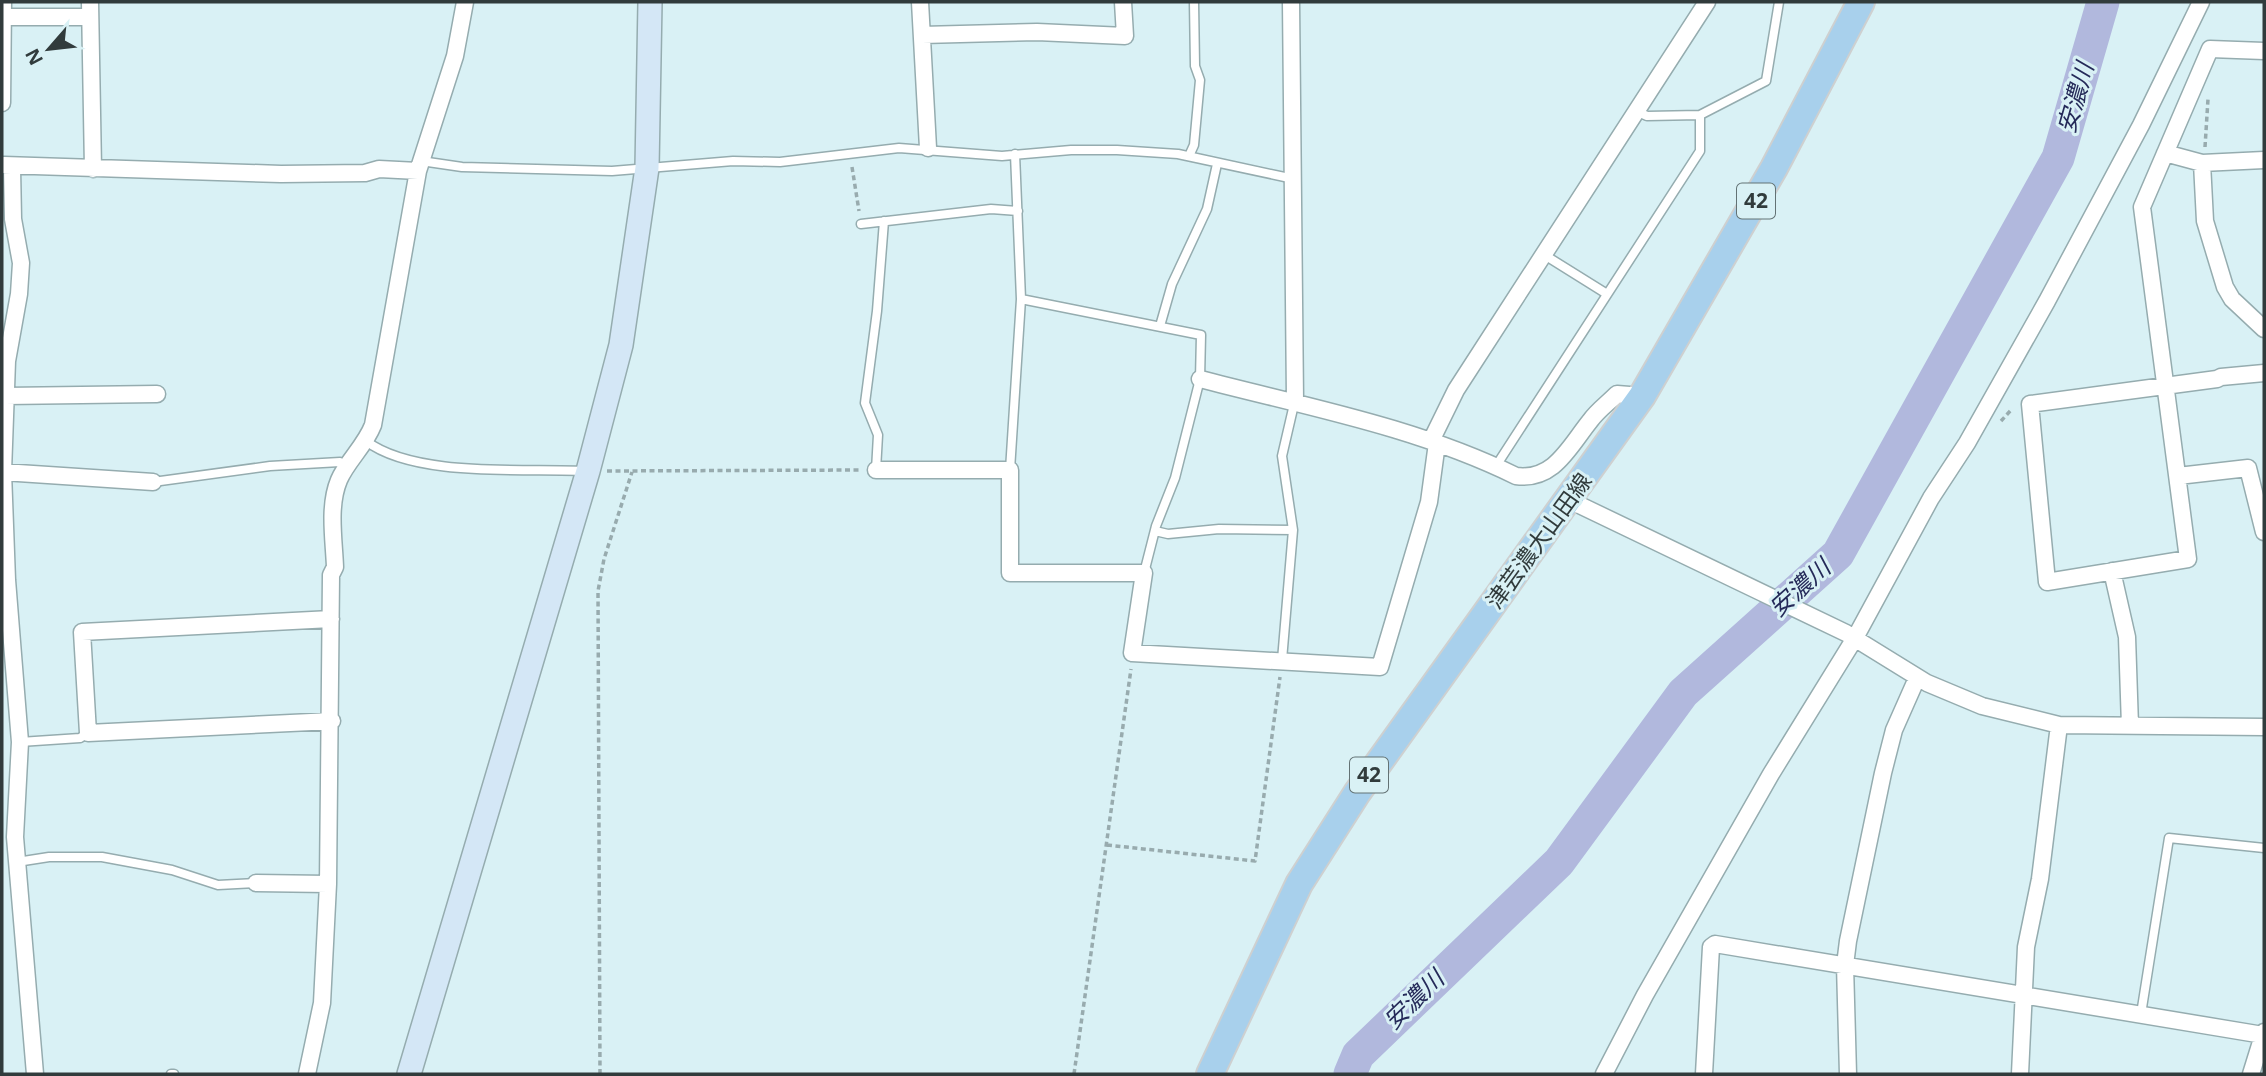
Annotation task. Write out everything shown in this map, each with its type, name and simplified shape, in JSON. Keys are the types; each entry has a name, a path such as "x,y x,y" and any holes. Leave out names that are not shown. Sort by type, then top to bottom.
{"main road":[{"name":"津芸濃大山田線","path":"1210,1074 1299,884 1357,793 1576,503 1642,396 1774,168 1861,2"}],"street":[{"path":"2,103 3,2"},
{"path":"307,1074 322,1003 328,884 335,496 339,479 366,441 373,425 419,166 455,56 465,2"},
{"path":"409,1074 588,471 621,345 647,168 650,2"},
{"path":"920,2 928,148"},
{"path":"922,35 1037,32 1125,36 1123,2"},
{"path":"1291,2 1295,400"},
{"path":"876,470 1010,470 1010,573 1144,573 1132,653 1380,667 1429,502 1434,442 1456,390 1707,2"},
{"path":"1604,1074 1645,995 1771,774 1931,498 1967,443 2047,301 2141,125 2201,2"},
{"path":"2,17 90,9 93,169"},
{"path":"2264,51 2210,49 2142,207 2166,386 2178,476 2188,559 2047,582 2030,404 2166,386 2264,373"},
{"path":"2165,153 2204,163 2264,160"},
{"path":"2204,163 2205,221 2225,287 2232,299 2264,330"},
{"path":"35,1074 15,837 20,742 7,580 3,472 10,331 19,293 21,263 12,219 7,166 281,174 365,173 379,169 419,166"},
{"path":"1200,379 1295,400 1434,442 1516,476 1539,476 1552,470 1589,422 1617,394 1642,396"},
{"path":"5,397 157,394"},
{"path":"2178,476 2248,468 2264,532"},
{"path":"3,472 153,482"},
{"path":"1576,503 1851,635 1917,678 1982,706 2059,725 2264,727"},
{"path":"2112,571 2127,636 2130,726"},
{"path":"331,619 82,632 88,733 332,721"},
{"path":"1848,1074 1845,965 1883,773 1894,730 1917,678"},
{"path":"2020,1074 2024,1009 2021,994 2026,947 2040,878 2059,725"},
{"path":"256,883 328,884"},
{"path":"1704,1074 1712,947 1715,944 2264,1034 2251,1074"}],"lane":[{"path":"1189,156 1194,145 1200,80 1195,66 1194,2"},
{"path":"1636,111 1647,116 1700,115 1766,81 1779,2"},
{"path":"1496,466 1700,151 1700,115"},
{"path":"419,166 612,171 733,161 780,162 928,148 943,152 1015,154 1071,150 1189,156 1294,179"},
{"path":"1010,470 1021,299 1015,154"},
{"path":"1160,326 1172,284 1208,209 1217,164"},
{"path":"861,224 991,209 1018,211"},
{"path":"876,470 877,435 865,403 877,311 884,221"},
{"path":"1543,254 1607,295"},
{"path":"1021,299 1201,335 1200,379 1175,478 1155,531 1144,573"},
{"path":"1282,660 1293,530 1282,456 1295,400"},
{"path":"366,441 381,452 421,465 588,471"},
{"path":"153,482 270,466 340,462 348,467"},
{"path":"1155,531 1168,534 1219,529 1293,530"},
{"path":"20,742 80,738 88,733"},
{"path":"2141,1014 2169,838 2264,848"},
{"path":"17,862 49,858 102,857 172,870 219,885 256,883"}],"path":[{"path":"2204,163 2210,80 2205,61"},
{"path":"850,154 861,224"},
{"path":"600,1074 598,592 604,559 632,472 876,470"},
{"path":"1074,1074 1132,653"},
{"path":"1107,845 1255,860 1282,660"}],"waterway":[{"name":"安濃川","path":"1350,1074 1358,1055 1559,862 1683,693 1838,554 2058,158 2103,2"}]}
